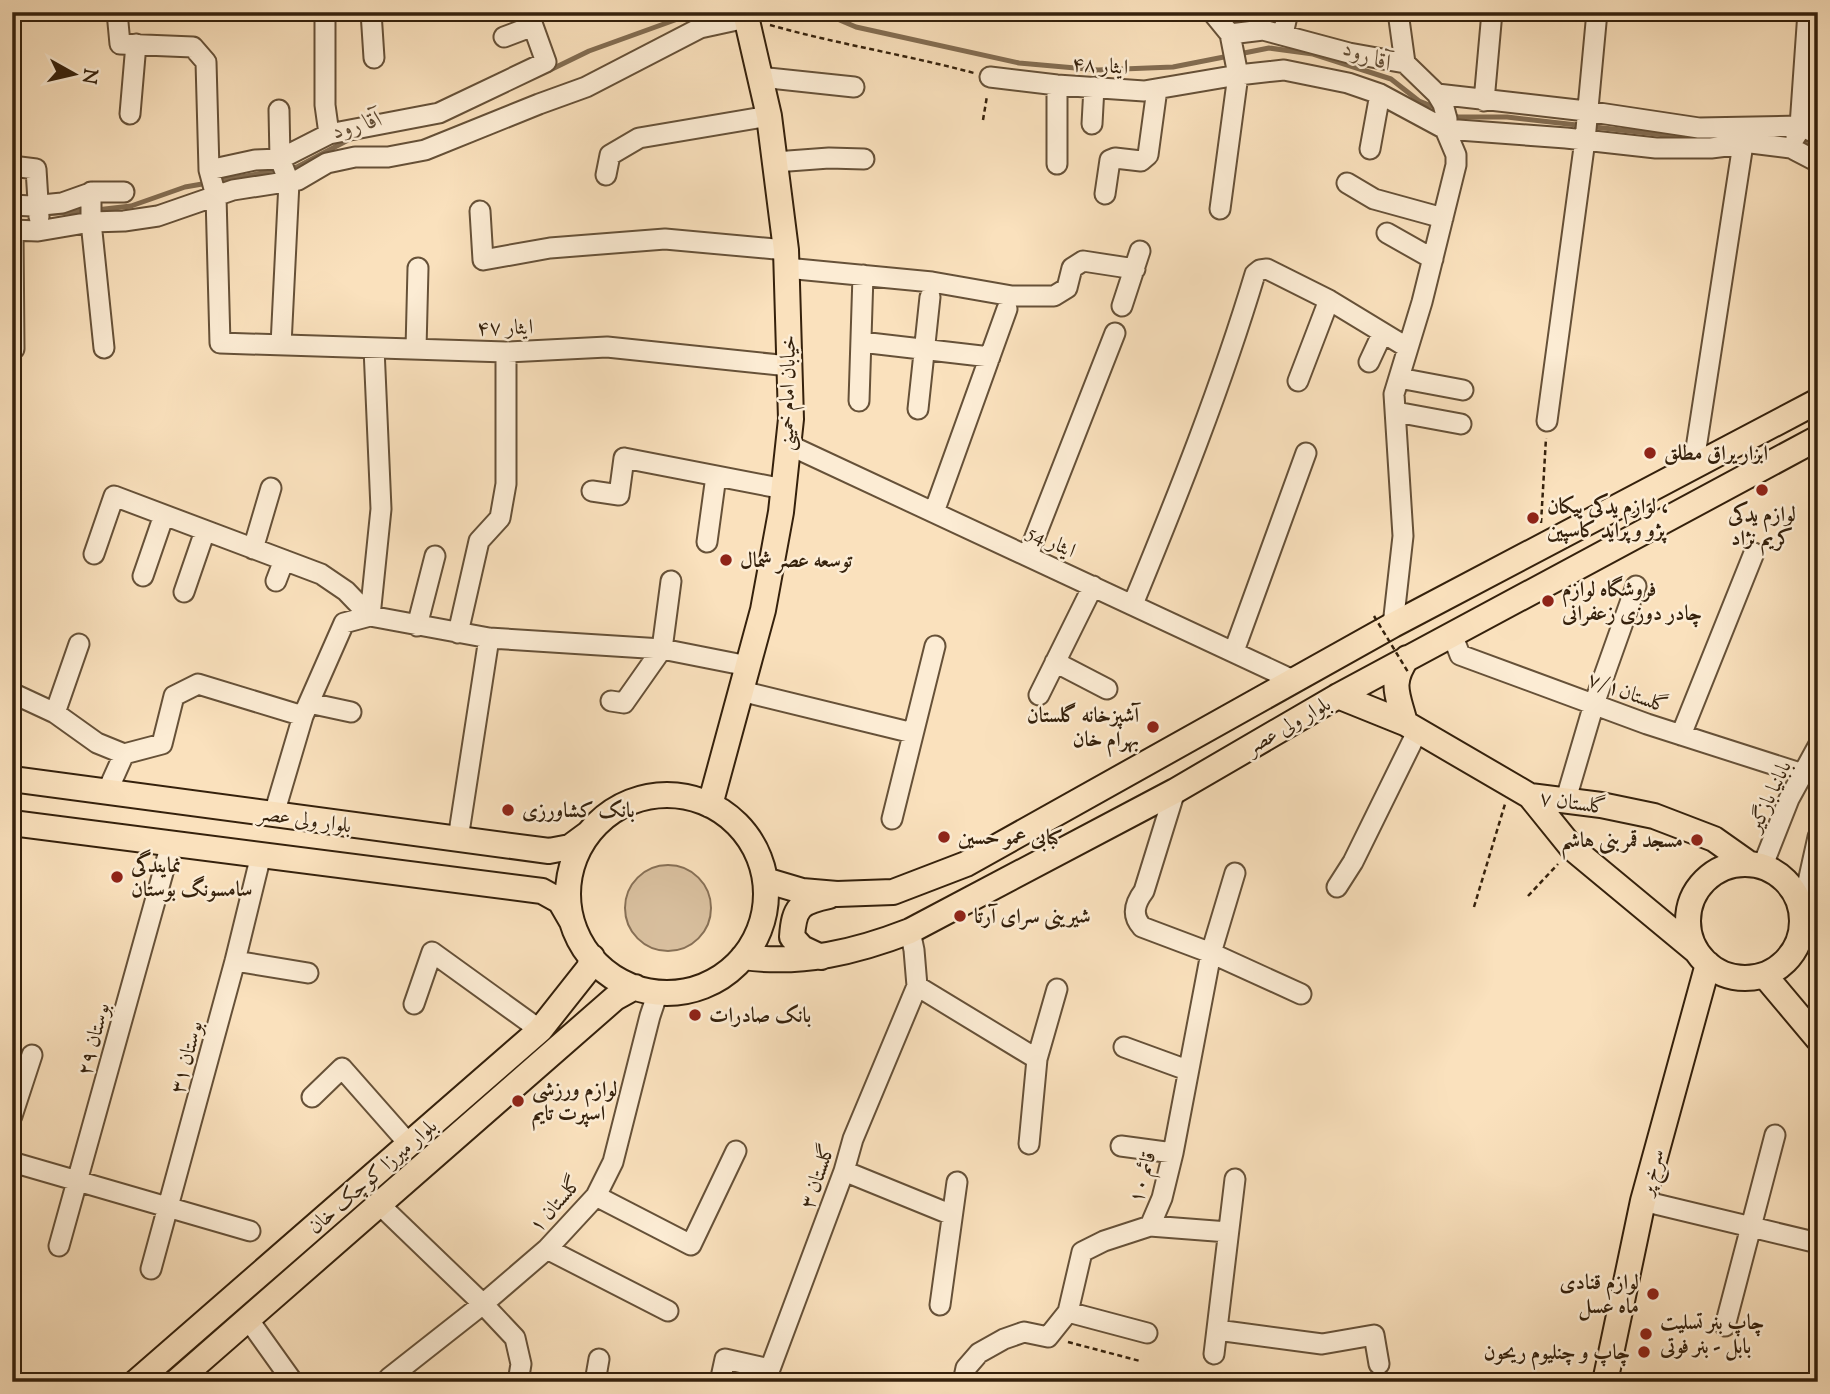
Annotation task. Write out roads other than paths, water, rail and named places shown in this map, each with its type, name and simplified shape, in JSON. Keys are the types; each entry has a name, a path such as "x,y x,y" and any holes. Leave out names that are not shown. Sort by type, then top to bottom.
{"main road":[{"name":"خیابان امام خمینی","path":"710,805 763,610 784,489 791,419 786,259 769,116 746,15"},
{"name":"بلوار ولی عصر","path":"768,881 802,891 837,894 893,892 966,864 1295,681 1384,621 1539,548 1818,401"},
{"name":"بلوار ولی عصر","path":"755,958 821,957 875,944 910,931 1175,791 1338,696 1407,665 1452,634 1818,438"},
{"path":"1407,665 1397,672 1396,683 1412,727"},
{"name":"گلستان ۷","path":"1338,696 1412,727 1521,790 1654,816 1714,839 1755,864"},
{"name":"بلوار ولی عصر","path":"12,779 549,851 570,847 612,812 645,797 681,796 710,805"},
{"path":"1521,790 1572,848 1701,957 1730,976 1765,976 1784,963 1796,947 1802,929 1802,909 1788,882 1776,872 1755,864 1732,864 1717,870 1704,880 1694,893 1688,925 1701,957"},
{"path":"592,830 578,853 570,879 569,897 578,936 592,957 613,976 647,990 676,992 702,986 755,958 752,943 763,919 768,881 751,841 737,824 710,805"},
{"name":"بلوار ولی عصر","path":"12,823 542,891 560,901 573,923"},
{"path":"821,957 802,948 792,937 793,919 800,906 837,894"},
{"name":"بلوار میرزا کوچک خان","path":"136,1382 540,1030 589,968 592,957"},
{"name":"سرخ پر","path":"1605,1382 1643,1200 1701,957"},
{"path":"1765,976 1818,1039"},
{"name":"بلوار میرزا کوچک خان","path":"176,1382 615,998 647,990"}],"street":[{"path":"117,12 128,44 130,114"},
{"path":"325,12 325,105 329,134"},
{"path":"371,12 374,58"},
{"path":"1212,12 1231,40 1237,70 1220,209"},
{"path":"1283,34 1288,12"},
{"path":"1398,12 1405,63"},
{"path":"1484,101 1492,12"},
{"path":"1547,421 1585,139 1597,12"},
{"path":"1791,148 1809,130 1808,12"},
{"path":"13,349 13,230 38,232 92,222 158,216 233,190 298,180 327,163 355,157 388,157 425,150 526,108 586,87 700,28 746,15"},
{"path":"209,170 255,160 280,159 329,134 439,113 546,62 531,19 504,37"},
{"path":"1231,40 1263,30 1349,53 1405,63 1437,94 1447,119 1444,128 1456,155 1456,165 1396,395 1403,536 1384,621"},
{"path":"128,44 193,47 206,62 209,170 215,196"},
{"name":"ایثار ۴۸","path":"990,77 1144,91 1237,70 1284,70 1348,83 1380,94 1444,128"},
{"path":"760,77 854,87"},
{"path":"1057,85 1057,164"},
{"path":"1092,124 1094,87"},
{"path":"1105,194 1110,160 1115,158 1140,161 1148,155 1157,89"},
{"path":"1370,149 1380,94"},
{"path":"1437,94 1586,111 1699,128 1809,130"},
{"path":"279,110 280,159 289,182 281,345"},
{"path":"606,175 610,155 639,138 769,116"},
{"path":"1444,128 1585,139 1656,148 1711,148 1743,144 1791,148 1818,162"},
{"path":"1693,468 1743,144"},
{"path":"775,162 829,158 864,159"},
{"path":"12,166 36,169 38,232"},
{"path":"1347,183 1374,199 1443,218"},
{"path":"92,192 92,222 104,348"},
{"path":"12,205 62,202 92,192 124,192"},
{"name":"ایثار ۴۷","path":"215,196 220,343 506,352 607,347 789,366"},
{"path":"480,211 483,260 550,248 665,239 863,275 932,282 1012,296 1054,296 1067,288 1072,268 1083,261 1138,260 1122,306"},
{"path":"1387,233 1433,258"},
{"path":"416,349 418,268"},
{"path":"1133,604 1233,348 1255,274 1267,269 1329,300 1408,348"},
{"path":"859,401 863,275"},
{"path":"918,409 930,297"},
{"path":"1298,381 1329,300"},
{"path":"934,512 1007,309"},
{"path":"1028,555 1115,333"},
{"path":"1370,362 1382,334"},
{"path":"861,342 990,357"},
{"path":"370,616 382,509 374,348"},
{"path":"458,633 480,541 500,518 506,484 506,352"},
{"path":"1396,395 1463,390"},
{"path":"1396,395 1461,424"},
{"name":"ایثار 54","path":"789,445 1295,681"},
{"path":"1234,651 1306,453"},
{"path":"592,491 619,495 625,458 784,489"},
{"path":"707,541 716,476"},
{"path":"253,548 271,488"},
{"path":"94,554 114,496 321,574 346,591 370,616"},
{"path":"143,576 164,515"},
{"path":"184,592 205,531"},
{"path":"1681,735 1754,553"},
{"path":"417,626 435,556"},
{"path":"276,581 284,560"},
{"path":"611,701 624,702 662,649 671,581"},
{"path":"1039,695 1093,586"},
{"path":"1566,799 1594,704 1636,586"},
{"path":"274,814 306,710 344,623 370,616 489,638 662,649 747,667"},
{"name":"گلستان۷/۱","path":"1452,634 1461,655 1681,735 1803,774"},
{"path":"458,839 489,638"},
{"path":"55,713 79,644"},
{"path":"892,819 935,646"},
{"path":"1055,662 1107,689"},
{"path":"12,693 55,713 97,743 124,754 162,744 174,696 198,684 306,710 351,712"},
{"path":"741,691 913,733"},
{"path":"1337,887 1353,862 1412,727"},
{"name":"بابانیا بازگیر","path":"1755,864 1818,746"},
{"path":"107,792 124,754"},
{"path":"1175,791 1144,891 1136,902 1136,921 1142,928 1211,953 1301,994"},
{"path":"1802,909 1818,838"},
{"name":"بوستان ۲۹","path":"59,1246 171,844"},
{"name":"بوستان ۳۱","path":"151,1269 261,855"},
{"name":"قائم ۱۰","path":"963,1382 966,1368 979,1353 1004,1339 1024,1332 1048,1337 1068,1312 1082,1252 1104,1241 1150,1226 1162,1198 1173,1153 1211,953 1235,873"},
{"name":"گلستان ۳","path":"720,1382 725,1359 770,1369 844,1171 853,1139 917,986 910,931"},
{"path":"414,1004 432,952 540,1030"},
{"path":"235,961 307,972"},
{"path":"917,986 1037,1059"},
{"path":"1029,1144 1037,1059 1057,989"},
{"name":"گلستان ۱","path":"388,1382 389,1378 483,1304 547,1249 596,1196 612,1162 650,1016 647,990"},
{"path":"1124,1047 1187,1070"},
{"path":"12,1116 32,1055"},
{"path":"312,1097 342,1068 409,1144"},
{"path":"1725,1326 1775,1135"},
{"path":"1121,1146 1173,1153"},
{"path":"596,1196 691,1245 736,1151"},
{"path":"12,1162 250,1231"},
{"path":"844,1171 953,1215"},
{"path":"1214,1354 1235,1179"},
{"path":"940,1305 957,1182"},
{"path":"1643,1200 1818,1243"},
{"path":"379,1204 515,1338 521,1364 518,1382"},
{"path":"1150,1226 1228,1232"},
{"path":"547,1249 668,1311"},
{"path":"1068,1312 1147,1333"},
{"path":"248,1319 293,1382"},
{"path":"1217,1330 1322,1344 1374,1335 1379,1364"},
{"path":"595,1382 599,1359"}],"waterway":[{"name":"آقا رود","path":"550,70 589,51 697,12"},
{"name":"آقا رود","path":"821,12 856,27 1019,63 1098,70 1173,67 1229,56"},
{"name":"آقا رود","path":"1239,54 1269,48 1313,54 1391,79 1419,101 1439,109"},
{"name":"آقا رود","path":"1451,114 1458,117 1507,117 1683,137 1698,136"},
{"name":"آقا رود","path":"1778,135 1818,148"},
{"name":"آقا رود","path":"218,181 297,167 350,139"},
{"name":"آقا رود","path":"96,210 131,206 185,187 208,183"},
{"name":"آقا رود","path":"43,214 86,211"}],"place":[{"name":"ابزار یراق مطلق","path":"1650,453"},
{"name":"لوازم یدکی کریم نژاد","path":"1762,490"},
{"name":"لوازم یدکی پیکان ، پژو و پراید کاسپین","path":"1533,518"},
{"name":"توسعه عصر شمال","path":"726,560"},
{"name":"فروشگاه لوازم چادر دوزی زعفرانی","path":"1548,601"},
{"name":"آشپزخانه گلستان بهرام خان","path":"1153,727"},
{"name":"بانک کشاورزی","path":"508,810"},
{"name":"کبابی عمو حسین","path":"944,837"},
{"name":"مسجد قمربنی هاشم","path":"1697,840"},
{"name":"نمایندگی سامسونگ بوستان","path":"117,877"},
{"name":"شیرینی سرای آرتا","path":"960,916"},
{"name":"بانک صادرات","path":"695,1015"},
{"name":"لوازم ورزشی اسپرت تایم","path":"518,1101"},
{"name":"لوازم قنادی ماه عسل","path":"1653,1294"},
{"name":"چاپ بنر تسلیت بابل - بنر فوتی","path":"1646,1334"},
{"name":"چاپ و چنلیوم ریحون","path":"1644,1352"}]}
